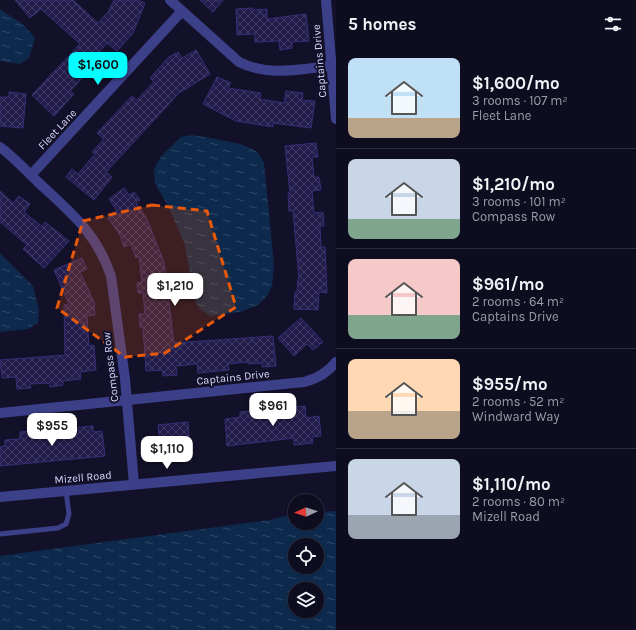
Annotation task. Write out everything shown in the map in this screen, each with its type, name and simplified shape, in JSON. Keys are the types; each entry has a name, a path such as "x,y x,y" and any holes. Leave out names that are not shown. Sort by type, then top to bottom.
{"street":[{"path":"170,0 239,62 251,68 263,71 275,71 331,66"},
{"name":"Captains Drive","path":"326,0 336,119"},
{"name":"Fleet Lane","path":"31,175 182,11"},
{"name":"Compass Row","path":"0,147 85,227 97,243 105,260 111,276 125,379 134,484"},
{"name":"Captains Drive","path":"0,413 304,382 319,377 331,369 336,362"},
{"name":"Mizell Road","path":"0,497 336,466"}],"lane":[{"path":"0,534 58,528 66,524 69,514 66,491"}],"highlighted area":[{"path":"152,205 207,211 236,307 165,353 125,357 57,308 83,221"}],"water":[{"path":"0,9 24,25 35,38 29,58 20,64 0,61"},
{"path":"192,135 226,141 252,149 257,152 264,163 274,265 272,286 267,296 258,305 240,312 210,316 200,309 195,301 185,245 170,210 155,183 154,169 162,155 181,137"},
{"path":"0,253 33,286 39,310 38,323 28,329 0,332"},
{"path":"336,511 336,630 0,630 0,556 270,520 288,515 288,530 324,530 324,512"}],"building":[{"path":"15,0 73,0 98,23 108,12 114,0 138,0 145,3 133,33 117,51 107,43 94,58 102,65 95,73 91,69 70,91 74,94 54,116 32,95 80,44 41,9 30,18"},
{"path":"200,0 223,0 213,12"},
{"path":"253,8 253,10 267,9 267,19 306,14 309,41 292,42 292,48 280,50 279,41 255,42 255,34 237,35 236,9"},
{"path":"196,50 210,74 179,93 106,172 112,177 94,200 66,177 72,169 78,174 95,154 92,152 104,139 97,133 132,96 137,100 154,82 150,78 169,57 178,52 182,58"},
{"path":"217,77 231,83 228,88 261,93 260,99 284,103 286,91 303,93 302,100 315,101 311,128 273,123 273,127 236,121 203,104"},
{"path":"9,92 26,94 23,128 0,126 0,97 9,97"},
{"path":"316,143 318,157 312,157 314,177 319,177 321,190 312,191 314,213 323,212 324,226 320,226 321,247 325,247 327,293 319,292 318,310 294,309 295,292 297,292 299,279 293,211 289,211 288,193 290,193 285,146"},
{"path":"124,188 129,195 134,192 140,200 136,203 147,219 164,262 174,343 273,336 276,366 262,367 262,363 248,364 248,362 228,364 229,370 198,373 197,364 176,366 177,375 163,376 162,370 146,371 143,327 140,327 139,314 145,314 143,293 138,293 137,283 142,282 139,256 136,258 131,244 124,247 120,235 108,218 117,211 109,199"},
{"path":"0,191 13,203 19,196 30,204 24,212 41,226 45,222 69,241 44,268 23,249 27,245 0,222"},
{"path":"82,258 87,269 80,272 94,302 95,315 87,316 89,346 94,345 96,370 80,372 81,379 63,381 63,385 50,387 49,383 30,384 31,388 17,389 16,377 2,378 0,360 65,355 64,305 69,304 54,270"},
{"path":"301,318 323,342 313,350 307,344 294,356 278,338"},
{"path":"305,406 306,418 319,416 321,436 312,437 313,443 294,445 294,438 227,446 225,419 240,417 240,412 253,411 254,417 274,415 273,409"},
{"path":"188,422 190,449 161,452 158,425"},
{"path":"93,426 93,432 102,431 105,456 0,466 0,447 5,446 5,440 20,439 20,432 52,429 52,435 72,433 72,428"}]}
